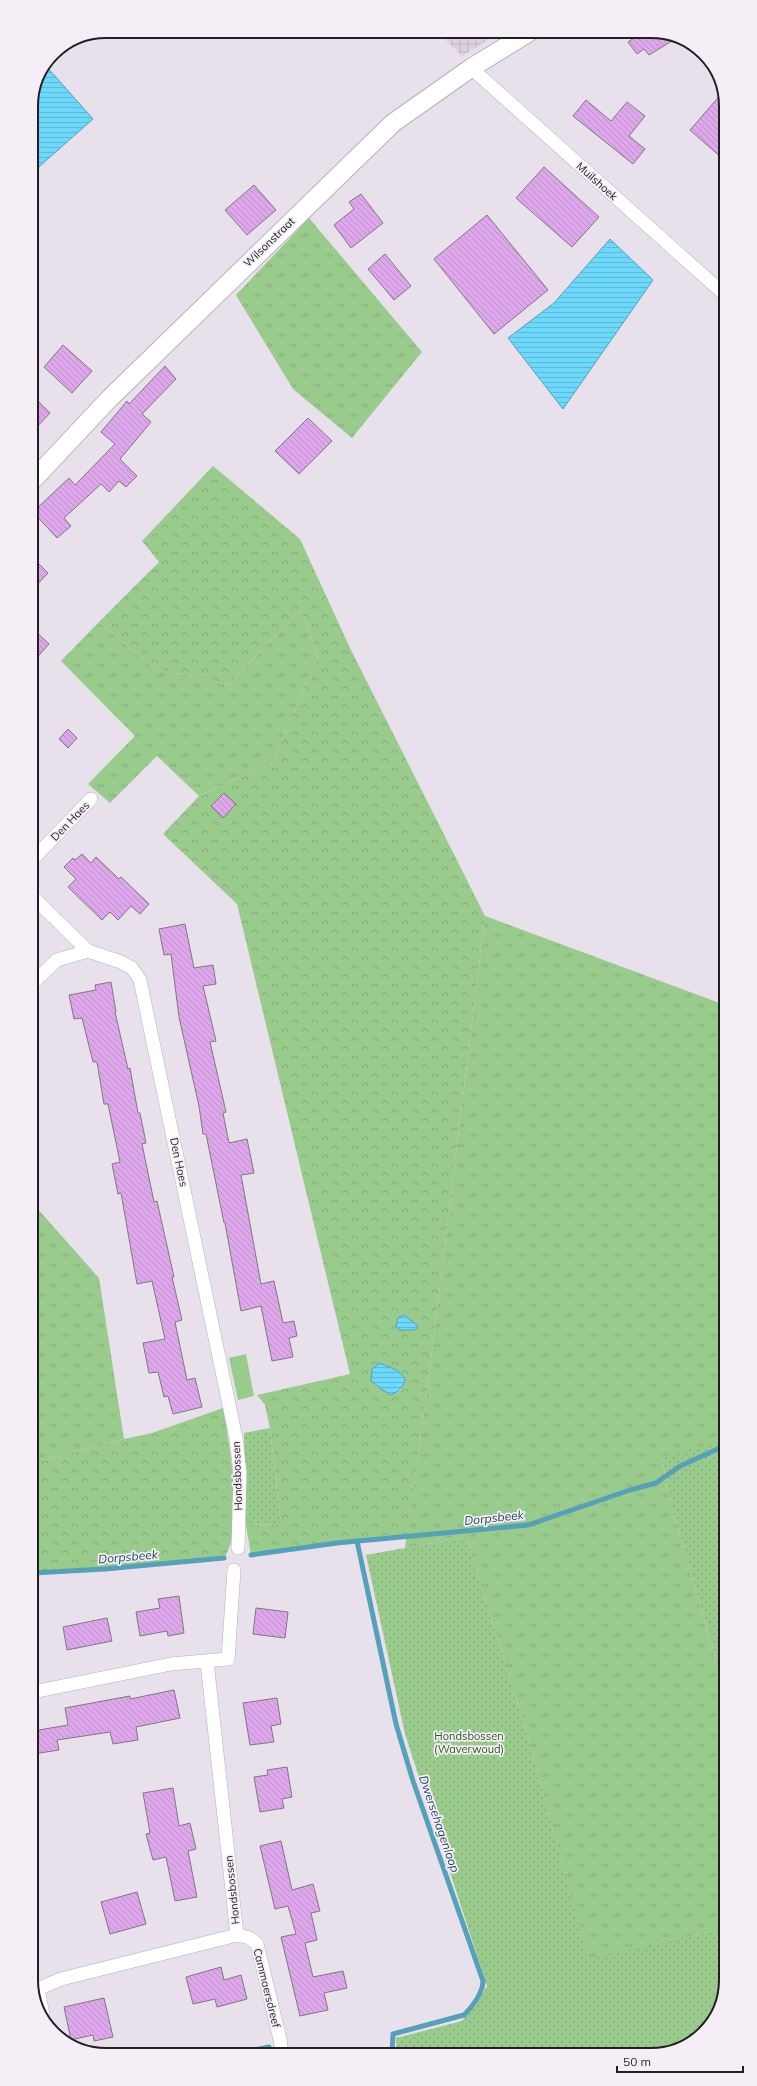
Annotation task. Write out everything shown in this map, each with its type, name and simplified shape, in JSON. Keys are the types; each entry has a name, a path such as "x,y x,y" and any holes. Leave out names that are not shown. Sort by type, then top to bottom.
{"street":[{"name":"Wilsonstraat","path":"38,475 125,383 392,123 471,68 520,38"},
{"name":"Muilshoek","path":"471,68 719,290"},
{"name":"Den Haes","path":"38,854 91,799"},
{"name":"Den Haes","path":"38,902 88,952 121,962 132,968 140,980 231,1405"},
{"path":"38,978 57,960 88,952"},
{"name":"Hondsbossen","path":"231,1405 239,1467 238,1548"},
{"path":"38,1691 171,1664 228,1659 234,1570"},
{"name":"Hondsbossen","path":"39,1989 61,1979 237,1935 207,1662"},
{"name":"Cammaersdreef","path":"237,1935 250,1938 257,1944 281,2048"}],"shaded area":[{"path":"443,38 492,38 462,56"}],"green space":[{"path":"309,218 422,352 352,438 293,389 236,295"},
{"path":"213,466 300,539 350,648 485,916 427,1391 407,1536 251,1555 246,1525 281,1524 270,1428 265,1405 257,1395 350,1374 237,904 163,834 199,796 273,763 294,710 318,657 301,609 228,685 153,668 99,622 159,562 142,541","holes":["371,1381 405,1382 400,1391"]},
{"path":"301,609 318,657 294,710 273,763 199,796 157,756 110,803 88,784 135,736 61,661 99,622 153,668 228,685"},
{"path":"485,916 719,1003 719,1441 662,1458 668,1493 719,1670 719,1930 588,1960 527,1734 466,1537 405,1548 427,1391"},
{"path":"38,1209 99,1278 124,1439 38,1462"},
{"path":"246,1354 254,1396 238,1400 229,1358"},
{"path":"223,1408 234,1485 234,1527 230,1545 224,1558 105,1569 38,1573 38,1462 152,1433"},
{"path":"270,1428 281,1524 246,1525 244,1433"},
{"path":"719,1441 719,1670 668,1493 662,1457"},
{"name":"Hondsbossen (Waverwoud)","path":"466,1537 527,1734 588,1959 719,1930 718,1993 712,2010 705,2021 689,2037 669,2046 651,2048 397,2048 396,2038 462,2021 475,2006 487,1986 405,1734 366,1555"}],"water":[{"path":"49,69 93,119 38,168 38,102 40,88"},
{"path":"610,239 653,280 563,409 508,338 554,303"},
{"path":"404,1315 418,1326 415,1330 399,1330 396,1326 398,1318"},
{"path":"380,1363 396,1370 405,1378 404,1384 400,1389 390,1395 371,1381 372,1369"}],"building":[{"path":"634,38 655,38 671,41 649,55 644,49 637,54 628,42"},
{"path":"718,98 719,155 690,130"},
{"path":"586,100 611,121 627,102 645,116 629,136 645,149 633,164 573,116"},
{"path":"544,167 599,217 572,247 516,198"},
{"path":"254,185 276,210 247,235 225,210"},
{"path":"361,194 383,223 351,248 334,225 354,209 349,202"},
{"path":"487,215 548,290 494,334 434,259"},
{"path":"385,254 411,286 394,300 368,269"},
{"path":"63,345 92,371 72,393 44,367"},
{"path":"165,366 176,379 142,414 151,422 120,459 137,476 126,487 119,481 109,492 101,484 64,518 71,526 57,538 38,517 38,507 69,478 75,485 115,444 101,432 127,401 129,404"},
{"path":"38,401 50,413 38,426"},
{"path":"308,418 332,441 299,474 275,451"},
{"path":"38,563 48,573 38,584"},
{"path":"38,634 49,644 38,656"},
{"path":"68,729 77,738 68,748 59,739"},
{"path":"224,793 236,804 223,818 211,806"},
{"path":"82,854 91,863 96,857 119,879 121,877 149,904 140,914 131,906 118,920 110,912 102,920 68,887 76,879 64,867 73,858 75,860"},
{"path":"185,924 194,968 213,965 216,984 203,986 216,1041 210,1042 226,1112 223,1113 229,1143 247,1139 254,1173 241,1175 261,1284 274,1281 283,1323 294,1321 297,1336 289,1338 293,1357 272,1361 261,1306 241,1311 225,1223 206,1134 203,1134 199,1106 179,1017 171,954 164,955 159,929"},
{"path":"111,982 115,1012 128,1069 130,1068 138,1113 140,1113 146,1143 142,1144 154,1202 157,1201 174,1277 172,1277 182,1320 175,1322 187,1380 195,1378 202,1407 173,1414 168,1396 164,1397 158,1372 149,1373 143,1343 165,1339 152,1281 137,1284 121,1193 118,1194 112,1164 120,1162 108,1104 104,1104 97,1062 93,1062 82,1018 74,1019 69,995 96,990 95,985"},
{"path":"179,1596 184,1633 168,1636 167,1631 140,1636 136,1612 160,1608 158,1599"},
{"path":"256,1608 288,1612 285,1638 253,1634"},
{"path":"107,1618 112,1641 67,1650 63,1627"},
{"path":"174,1690 180,1718 136,1727 138,1740 113,1744 110,1732 57,1740 59,1750 38,1753 38,1730 68,1725 65,1708 130,1696 130,1699"},
{"path":"277,1698 281,1724 271,1726 274,1742 250,1745 243,1703"},
{"path":"287,1767 292,1797 282,1799 284,1808 260,1812 254,1777 268,1775 267,1770"},
{"path":"173,1788 179,1826 190,1823 196,1849 188,1851 197,1897 175,1901 166,1857 153,1860 146,1834 150,1833 143,1793"},
{"path":"281,1841 292,1890 313,1884 320,1911 311,1913 317,1940 305,1943 313,1977 343,1971 347,1988 324,1993 328,2010 300,2016 281,1937 296,1934 288,1906 275,1909 260,1846"},
{"path":"137,1892 146,1924 110,1934 101,1902"},
{"path":"221,1967 224,1980 241,1975 247,1999 217,2007 215,1999 193,2004 186,1977"},
{"path":"104,1998 113,2037 94,2041 93,2035 73,2040 71,2038 64,2007"}],"waterway":[{"name":"Dorpsbeek","path":"251,1555 337,1543 528,1525 630,1490 656,1483 680,1466 719,1448"},
{"name":"Dwersehagenloop","path":"357,1541 396,1724 413,1781 483,1981 483,1986 474,2004 464,2015 393,2034 392,2048"},
{"name":"Dorpsbeek","path":"38,1573 105,1569 224,1558"},
{"name":"Dwersehagenloop","path":"264,2048 269,2047"}]}
